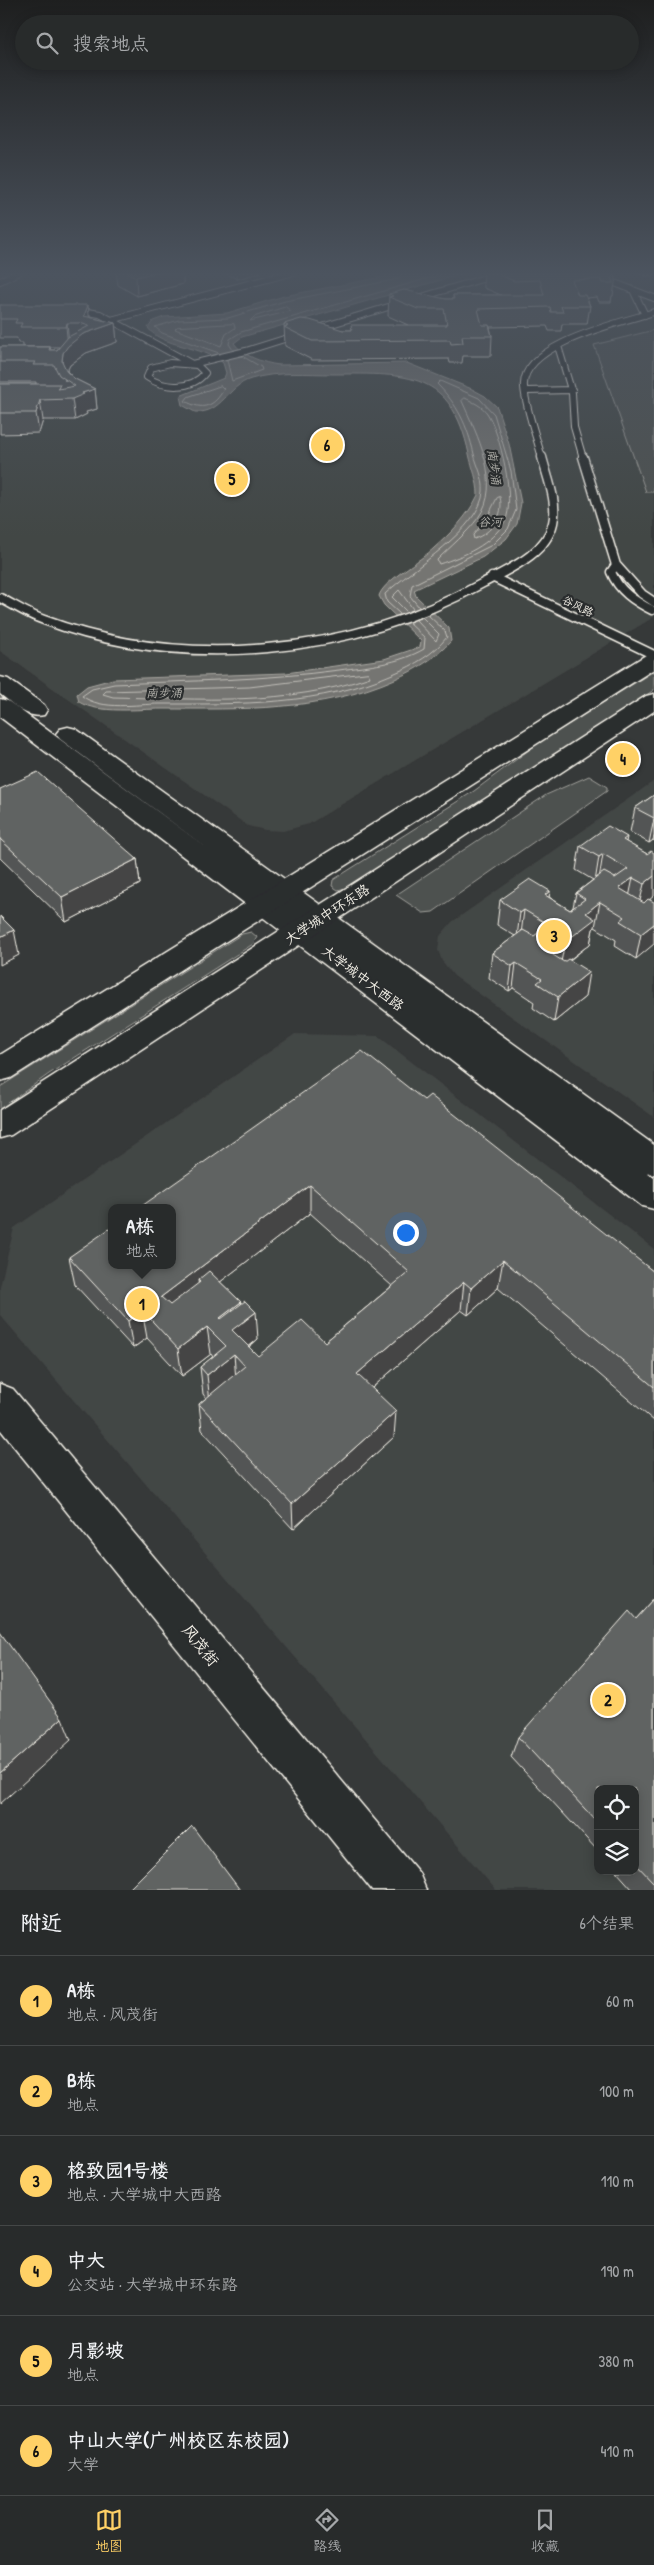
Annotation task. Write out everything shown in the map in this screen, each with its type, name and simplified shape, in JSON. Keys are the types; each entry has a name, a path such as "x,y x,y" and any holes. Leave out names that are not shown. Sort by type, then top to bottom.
{"main road":[{"path":"0,1070 654,660"},
{"name":"大学城中大西路","path":"0,684 310,924 654,1196"},
{"name":"大学城中环东路","path":"0,1126 654,701"},
{"name":"大学城中大西路","path":"0,706 275,898"},
{"name":"大学城中大西路","path":"310,924 654,1162"},
{"name":"风茂街","path":"0,1401 402,1890"}],"lane":[{"path":"185,360 192,364 202,368 205,373 201,379 190,384 160,384 147,377 148,371 156,366 177,362 192,364 205,360"},
{"path":"0,598 50,622 95,635 158,646 194,649 270,647 305,643 364,632 400,621 436,606 527,558 540,548 550,533 555,518 526,391 525,379 530,365 537,360"},
{"path":"563,360 572,390 574,427 616,564 611,572 616,584 628,596 653,606"},
{"path":"526,391 572,390"},
{"name":"谷风路","path":"492,578 654,656"}],"shaded area":[{"path":"0,360 654,360 654,617 309,824 283,831 265,830 248,826 0,651"},
{"path":"599,360 654,360 654,492 646,492"},
{"path":"654,671 654,690 349,887 338,890 332,886 333,880 474,791 537,744"},
{"path":"589,776 607,787 607,791 433,912 423,913 396,895 546,795"},
{"path":"654,781 654,1117 454,976 442,961 438,950 440,936 452,922"},
{"path":"251,932 257,937 253,944 49,1074 0,1109 0,1087 242,934"},
{"path":"295,1034 378,1036 654,1249 654,1890 496,1890 0,1315 0,1287 14,1228"}],"water":[{"name":"谷河","path":"219,360 259,360 279,365 407,363 485,396 497,407 509,444 521,503 517,524 506,539 483,557 414,590 416,596 449,628 451,641 425,663 395,679 367,690 338,698 280,706 222,709 119,710 87,706 79,702 77,694 87,686 113,679 286,673 384,659 420,647 421,641 384,605 379,596 388,584 428,553 453,530 478,495 476,480 461,427 451,406 438,392 423,383 405,377 292,373 261,376 251,379 236,387 212,409 195,412 182,405 180,396 224,378 226,373 223,363"}],"building":[{"path":"0,360 62,360 67,372 75,379 95,389 82,393 84,394 72,399 40,400 36,413 0,413 0,384 60,384 58,389 75,386 59,375 54,365 33,365 35,362 0,362"},
{"path":"38,772 137,859 62,897 0,839 0,789"},
{"path":"654,795 654,818 635,808"},
{"path":"608,826 627,837 623,840 647,854 651,851 654,853 654,876 644,884 633,878 619,888 644,903 648,899 654,902 654,924 641,934 620,921 625,917 600,902 586,913 595,919 565,942 554,935 539,946 564,962 568,959 589,972 558,997 537,983 542,979 516,963 512,966 492,953 523,930 534,936 549,925 524,910 520,913 500,900 530,879 550,891 545,895 570,910 585,899 576,893 604,872 615,878 628,869 603,854 599,857 580,846"},
{"path":"0,916 14,930 0,937"},
{"path":"362,1051 424,1100 430,1095 654,1272 654,1387 503,1260 471,1288 464,1282 357,1374 396,1411 292,1504 199,1404 245,1366 234,1354 207,1375 200,1367 226,1346 207,1327 178,1349 142,1310 128,1321 69,1257 108,1230 108,1269 176,1269 176,1204 145,1204","holes":["310,1185 409,1272 325,1342 302,1320 258,1356 232,1330 256,1312 245,1301 221,1319 241,1302 209,1271 198,1280 200,1282 170,1305 161,1297"]},
{"path":"654,1599 654,1883 639,1867 639,1785 594,1785 594,1819 518,1737 629,1611 636,1619"},
{"path":"0,1632 62,1718 0,1773"},
{"path":"192,1826 240,1890 128,1890"}],"place":[{"name":"中山大学(广州校区东校园)","path":"327,445"},
{"name":"月影坡","path":"232,479"},
{"name":"中大","path":"623,759"},
{"name":"格致园1号楼","path":"554,936"},
{"name":"A栋","path":"142,1304"},
{"name":"B栋","path":"608,1700"}],"water label":[{"name":"南步涌","path":"494,467"},
{"name":"南步涌","path":"164,693"}]}
